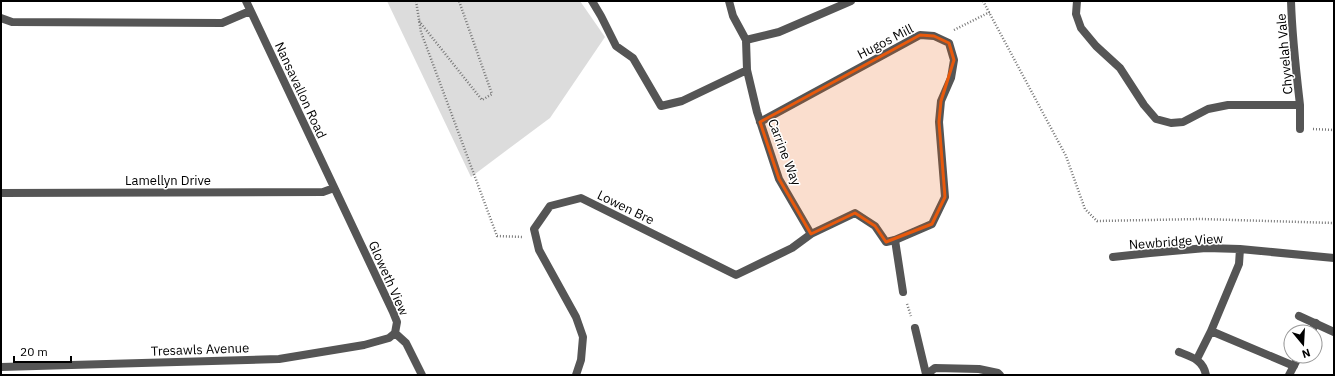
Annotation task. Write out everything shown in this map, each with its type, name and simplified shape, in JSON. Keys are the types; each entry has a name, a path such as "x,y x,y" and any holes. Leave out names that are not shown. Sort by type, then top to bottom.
{"street":[{"name":"Nansavallon Road","path":"246,1 334,188"},
{"path":"592,1 602,16 616,46 633,58 661,106 682,101 747,70"},
{"name":"Carrine Way","path":"729,1 733,16 746,40 747,70 760,122 779,180 811,234"},
{"path":"746,40 779,32 851,1"},
{"name":"Chyvelah Vale","path":"1077,1 1076,14 1081,28 1096,46 1120,68 1144,105 1156,119 1172,123 1183,122 1208,109 1228,105 1300,105"},
{"name":"Chyvelah Vale","path":"1292,1 1294,58 1300,105 1300,129"},
{"path":"1,18 12,22 222,23 250,11"},
{"name":"Hugos Mill","path":"760,122 920,35 934,36 937,38"},
{"path":"811,234 856,213 875,226 886,242 895,240 932,224 945,197 939,122 941,101 951,78 954,60 948,43 937,38"},
{"name":"Lamellyn Drive","path":"1,192 323,192 334,188"},
{"name":"Gloweth View","path":"334,188 393,312 397,322 396,333 406,343 422,375"},
{"name":"Lowen Bre","path":"536,237 534,229 550,206 581,198 736,275 792,248 811,234"},
{"path":"536,237 539,250 576,317 583,337 581,360 576,375"},
{"path":"895,240 903,292"},
{"name":"Newbridge View","path":"1113,258 1206,248 1334,258"},
{"name":"Newbridge View","path":"1197,359 1211,331 1239,264 1240,250"},
{"path":"1299,316 1334,332"},
{"path":"915,328 926,374 935,368 979,370 998,373 1000,375"},
{"path":"1211,331 1294,366 1290,375"},
{"name":"Tresawls Avenue","path":"1,367 279,359 364,345 389,338 396,333"},
{"path":"1179,352 1197,359 1203,366 1206,375"}],"path":[{"path":"416,1 421,32 497,236 536,237"},
{"path":"419,20 482,100 492,94 459,1"},
{"path":"983,1 1066,156 1085,209 1097,221 1201,219 1334,223"},
{"path":"937,38 990,12"},
{"path":"1300,129 1334,130"},
{"path":"903,292 915,328"}],"highlighted area":[{"path":"920,35 934,36 949,43 954,60 941,101 939,122 945,197 932,224 886,242 875,226 855,213 811,234 779,179 760,122"}],"shaded area":[{"path":"387,1 580,1 605,37 550,118 471,177"}]}
